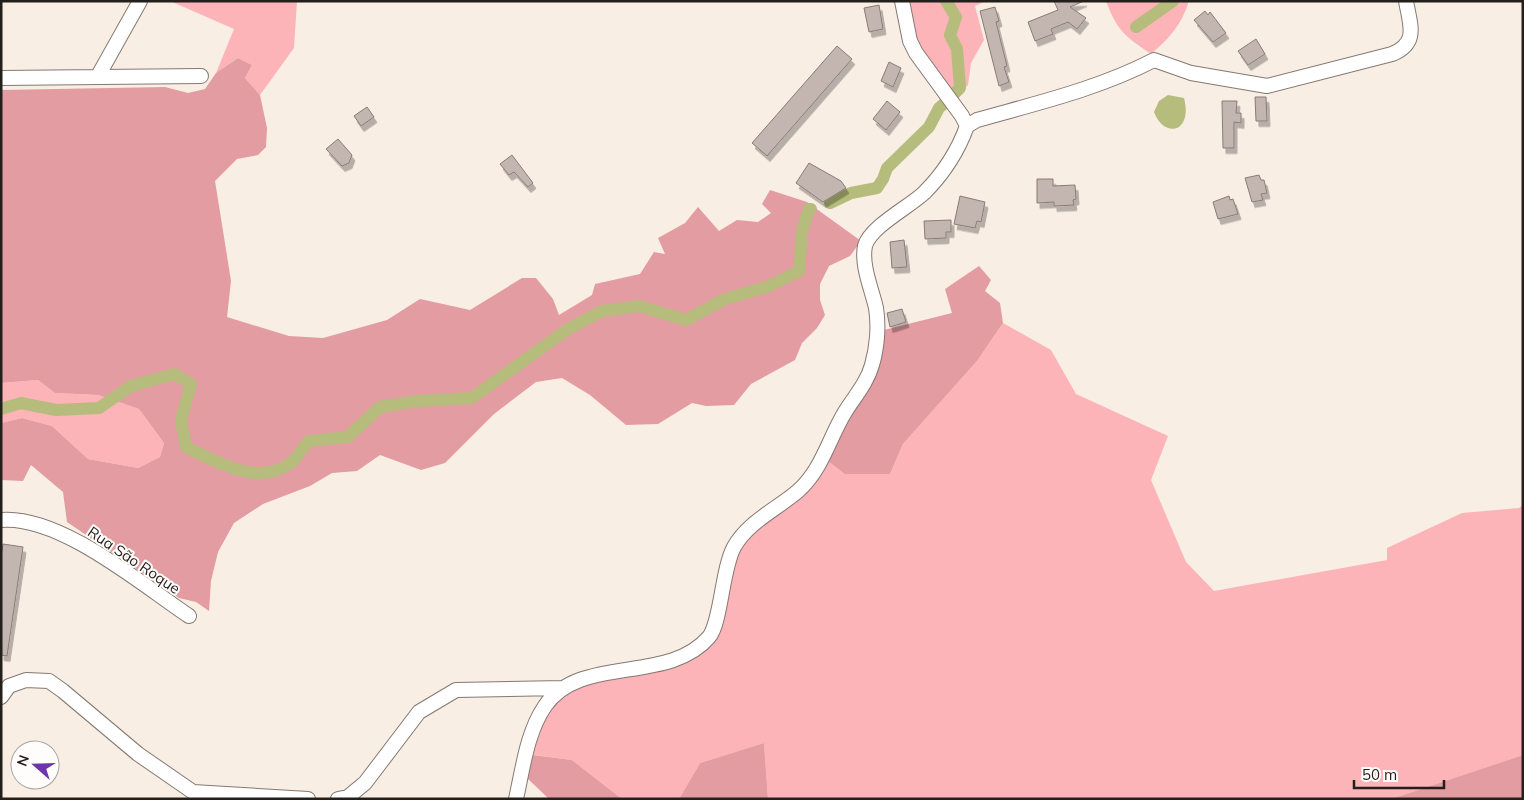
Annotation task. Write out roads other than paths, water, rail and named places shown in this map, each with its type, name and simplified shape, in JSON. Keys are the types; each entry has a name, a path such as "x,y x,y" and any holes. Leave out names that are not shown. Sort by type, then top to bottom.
{"street":[{"path":"98,76 140,1"},
{"path":"902,1 910,41 916,53 962,116 967,126"},
{"path":"516,799 533,728 546,704 562,688 585,678 659,665 700,646 711,634 725,570 734,547 747,530 799,491 814,474 845,412 863,386 872,365 876,340 876,310 866,263 865,247 870,237 924,193 960,147 967,126 977,120 1076,92 1131,72 1154,60 1191,73 1267,86 1392,54 1404,49 1410,41 1406,1"},
{"path":"1,78 201,76"},
{"name":"Rua São Roque","path":"1,520 43,526 80,541 189,616"},
{"path":"1,697 9,686 26,680 49,682 63,691 138,754 193,792 308,799"},
{"path":"338,799 348,797 365,783 419,712 456,690 562,688"}],"waterway":[{"path":"946,1 956,17 950,35 957,49 960,88 951,97"},
{"path":"1136,27 1173,1"},
{"path":"830,203 851,193 877,188 887,168 929,127 939,108 947,101"},
{"path":"1,409 21,403 56,410 99,408 131,386 175,374 191,384 181,420 186,447 238,470 266,473 292,462 309,441 348,437 380,407 417,401 472,398 568,329 602,311 639,306 686,320 725,299 767,287 799,271 802,231 809,209 811,209"}]}
